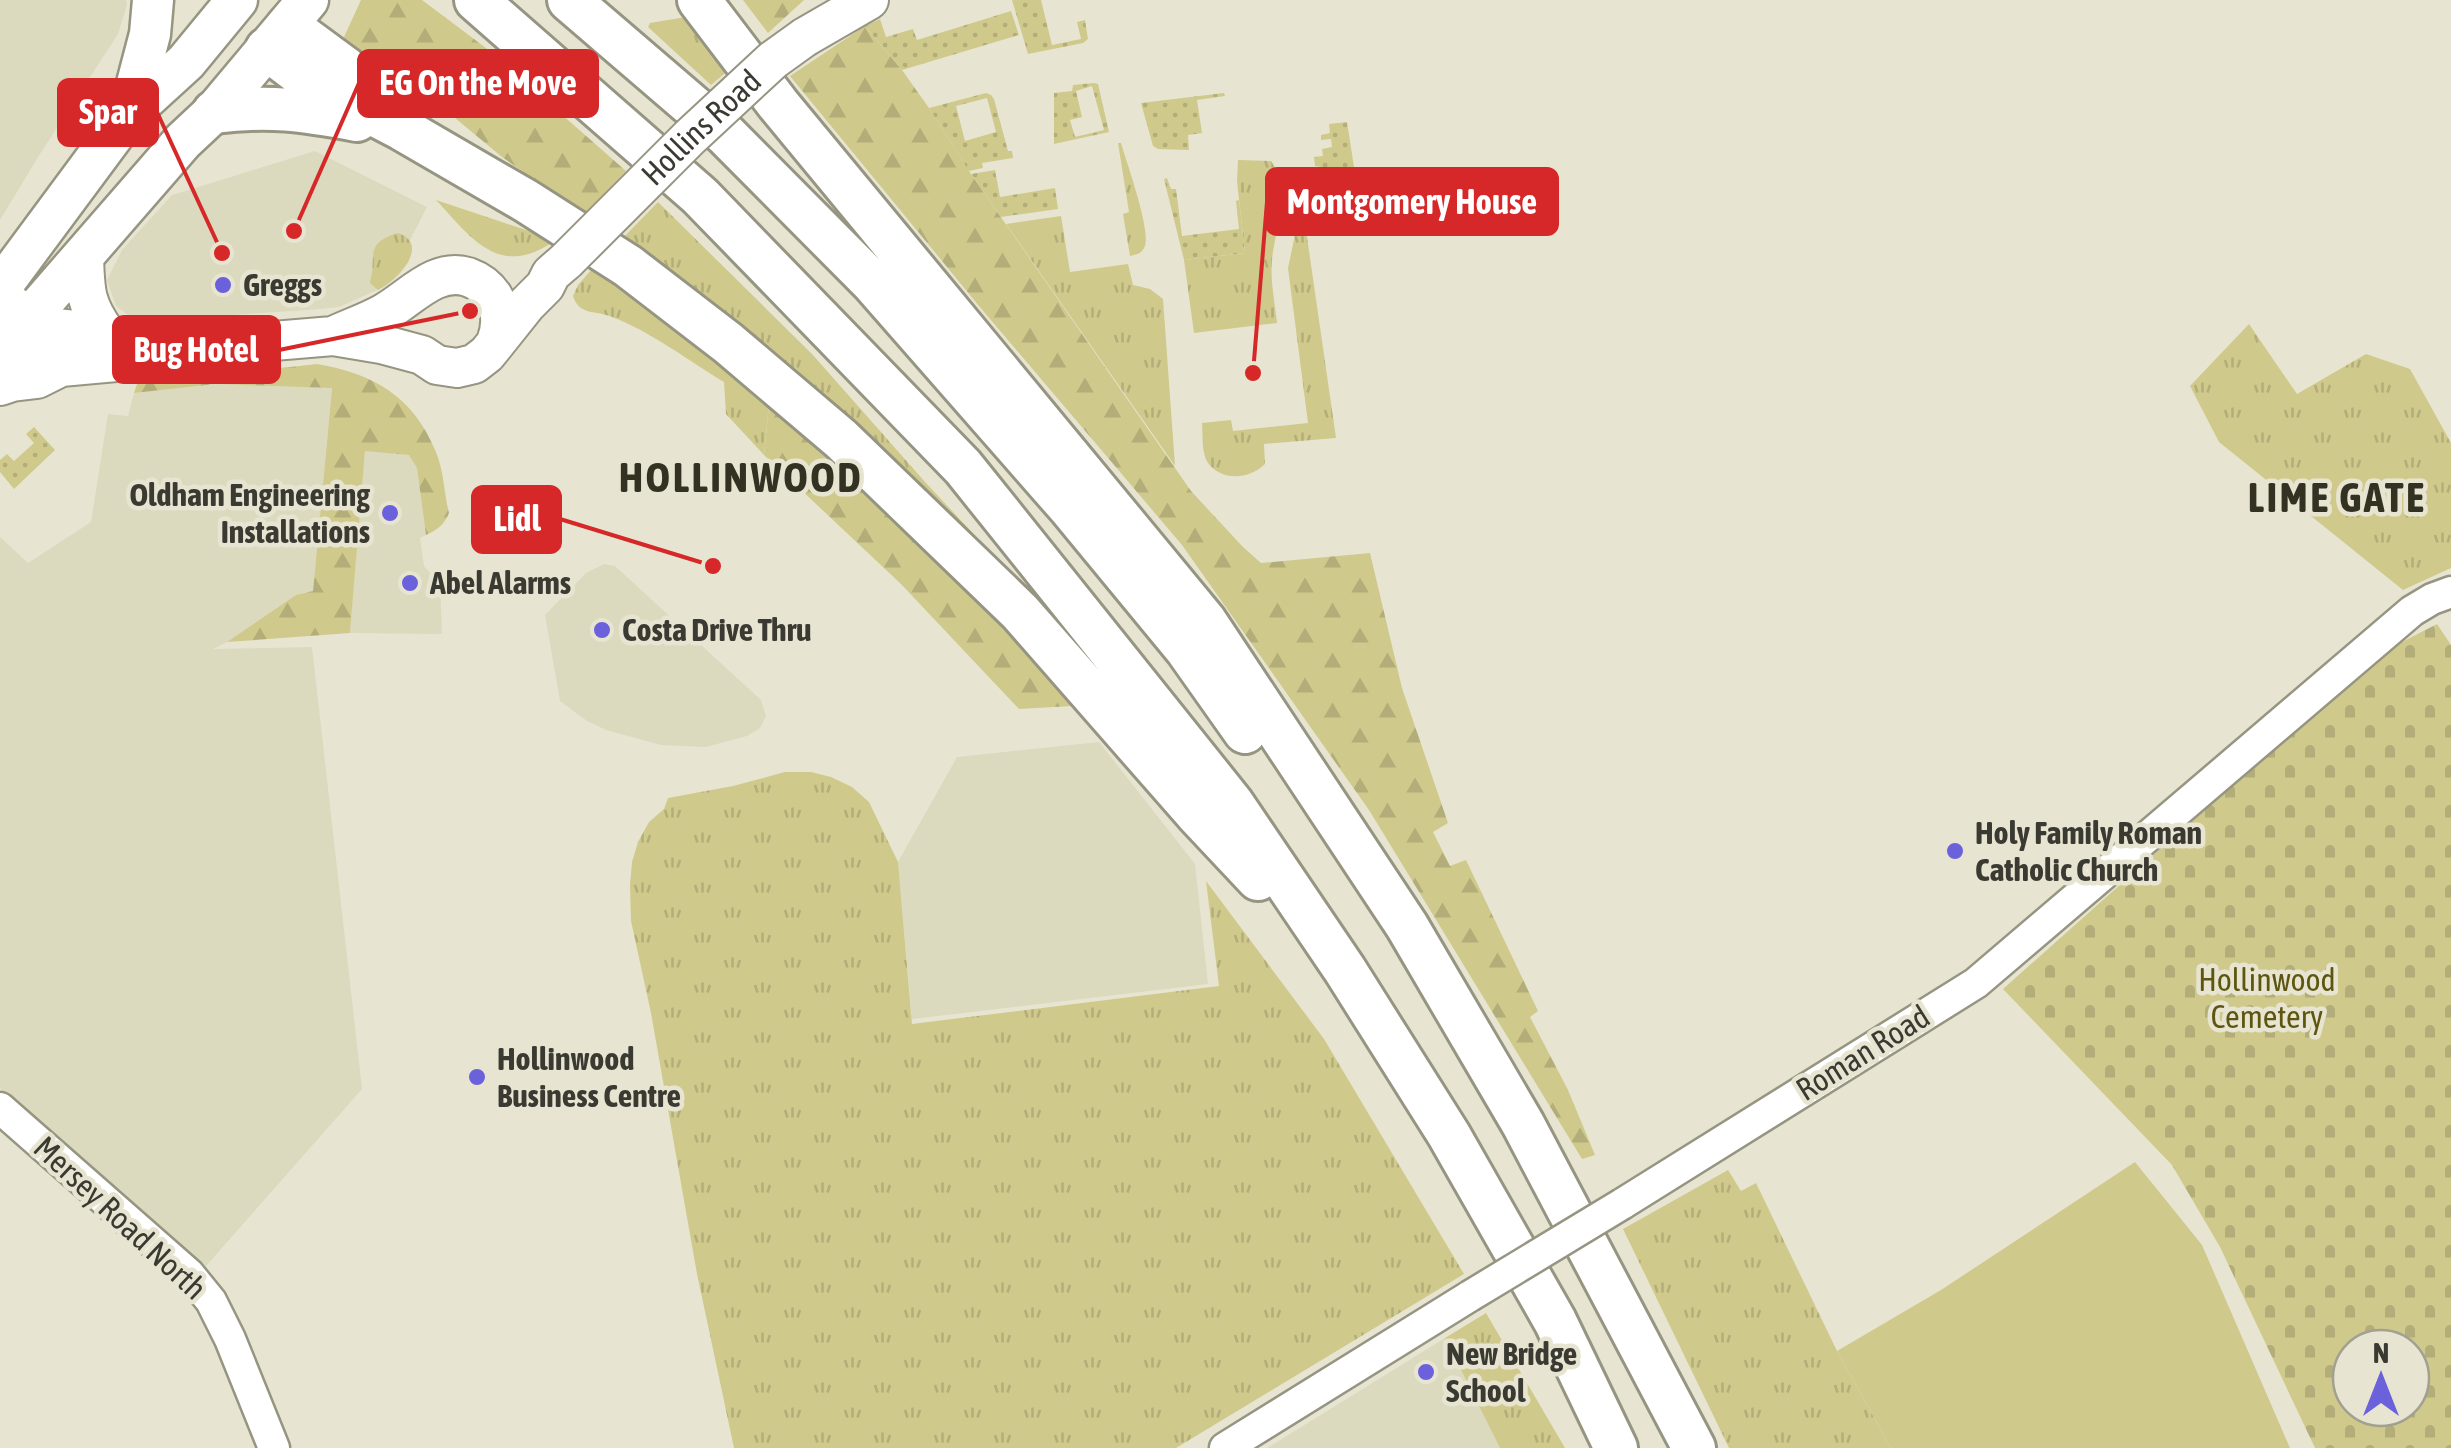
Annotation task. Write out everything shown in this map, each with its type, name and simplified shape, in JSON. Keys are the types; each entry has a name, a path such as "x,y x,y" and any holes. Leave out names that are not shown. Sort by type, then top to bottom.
{"highway":[{"path":"129,114 150,34 153,0"},
{"path":"476,0 700,196 963,467 1232,802 1449,1135 1555,1321 1616,1448"},
{"path":"569,0 725,134 872,282 1070,508 1187,650 1524,1124"},
{"path":"699,0 778,104 1205,621 1407,926 1524,1124 1694,1448"},
{"path":"0,288 129,114 186,62 253,13"},
{"path":"253,13 308,80 340,108"},
{"path":"8,330 84,256 182,140 214,112 253,13"},
{"path":"253,13 345,68 392,109 402,129"},
{"path":"214,112 340,108 402,129 628,266 728,343 840,439 1020,612 1196,813 1344,970"}],"main road":[{"name":"Hollins Road","path":"8,330 62,367 116,362 154,351 333,336 422,355 446,367 466,366 487,354 558,267 773,60 869,0"},
{"path":"84,256 87,301 106,333"},
{"name":"Hollins Road","path":"333,336 447,275 477,280 558,267"},
{"path":"477,280 490,291 498,306 501,322 496,342"},
{"path":"419,290 408,314 408,328 422,355"},
{"name":"Hollins Road","path":"8,330 55,328 106,333 154,351"},
{"path":"0,386 37,379 62,367"}],"street":[{"name":"Roman Road","path":"1225,1448 1976,983 2412,611 2451,592"},
{"name":"Mersey Road North","path":"0,1108 189,1274 211,1300 274,1448"}],"shaded area":[{"path":"0,0 126,0 127,5 118,34 0,220"},
{"path":"315,151 427,207 410,240 408,263 386,286 339,307 308,310 136,321 116,306 107,280 122,250 172,195"},
{"path":"216,384 332,387 313,591 296,595 213,649 312,647 362,1089 206,1266 0,1088 0,537 28,563 91,522 108,414 128,416 134,393"},
{"path":"365,450 409,455 417,467 426,535 420,538 424,566 440,584 442,634 350,633"},
{"path":"604,564 615,566 761,700 766,716 760,728 747,736 706,747 661,745 606,730 560,701 545,615 586,573"},
{"path":"1099,742 1195,864 1208,984 912,1019 898,862 957,757"},
{"name":"New Bridge School","path":"1445,1338 1500,1448 1267,1448"}],"green space":[{"path":"361,0 422,0 486,48 626,171 584,214 502,157 437,103 352,52 344,37"},
{"path":"743,0 804,0 768,33"},
{"path":"1012,0 1041,0 1052,45 1081,39 1077,22 1085,20 1088,39 1028,54"},
{"path":"1011,11 1019,35 902,70 865,26 880,19 886,37 913,29 917,40"},
{"path":"686,17 730,69 711,85 648,27 650,23"},
{"path":"865,26 929,108 1191,491 1243,547 1261,563 1370,553 1402,688 1448,823 1433,832 1450,866 1466,860 1538,1011 1530,1017 1568,1090 1595,1155 1582,1159 1369,810 1182,545 790,76"},
{"path":"1098,84 1109,132 1054,144 1054,93 1072,91 1073,85","holes":["1092,86 1104,130 1075,137 1070,120 1082,117 1076,91"]},
{"path":"1224,93 1225,96 1197,100 1202,133 1188,135 1189,150 1153,146 1141,103"},
{"path":"991,95 1013,158 982,163 983,168 969,171 929,108","holes":["987,98 996,132 965,141 956,106"]},
{"path":"1347,122 1354,167 1350,172 1315,166 1314,157 1323,156 1322,149 1332,147 1331,139 1321,140 1321,135 1330,133 1329,124"},
{"path":"1118,143 1145,229 1144,248 1130,256 1123,214 1129,212"},
{"path":"1238,160 1271,161 1281,185 1272,268 1277,323 1194,333 1184,260 1245,253"},
{"path":"995,170 1000,197 1055,188 1058,209 1001,217 971,174"},
{"path":"1167,178 1171,189 1176,189 1182,236 1239,229 1239,200 1245,253 1184,260 1164,179"},
{"path":"436,200 553,242 534,252 501,255 474,239"},
{"path":"658,202 812,354 982,543 975,549 621,240"},
{"path":"1061,216 1070,272 1128,264 1133,285 1150,289 1163,299 1175,466 1006,224"},
{"path":"1304,216 1336,438 1264,444 1265,464 1244,475 1228,476 1214,469 1206,459 1202,423 1231,420 1233,431 1308,423 1288,268 1295,235"},
{"path":"398,233 412,246 408,263 378,290 370,283 376,246"},
{"path":"592,269 769,405 764,455 726,414 724,382 641,330 579,307 573,296"},
{"path":"2249,324 2297,394 2366,354 2410,369 2451,443 2451,568 2403,590 2219,442 2190,386"},
{"path":"317,364 374,381 416,416 439,459 449,513 440,527 426,535 417,468 409,455 365,451 350,633 227,642 296,595 313,591 332,388 216,384 134,393 137,384"},
{"path":"769,405 834,459 940,562 1045,670 1072,706 1019,709 901,584 764,455"},
{"path":"34,427 55,450 14,489 0,472 0,460 7,454 14,461 34,443 26,434"},
{"name":"Hollinwood Cemetery","path":"2437,624 2451,645 2451,1448 2315,1448 2220,1247 2172,1165 2003,989 2400,643"},
{"path":"785,772 831,777 852,787 869,802 898,862 912,1024 1219,986 1206,881 1324,1039 1464,1274 1176,1448 734,1448 631,921 630,885 638,842 668,798"},
{"path":"2135,1162 2202,1245 2290,1448 1891,1448 1837,1351 1941,1290"},
{"path":"1728,1170 1741,1191 1756,1183 1837,1351 1891,1448 1729,1448 1623,1229"},
{"path":"1486,1313 1565,1448 1500,1448 1445,1338"}],"place":[{"name":"EG On the Move","path":"294,231"},
{"name":"Spar","path":"222,253"},
{"name":"Greggs","path":"223,285"},
{"name":"Bug Hotel","path":"470,311"},
{"name":"Montgomery House","path":"1253,373"},
{"name":"Oldham Engineering Installations","path":"390,513"},
{"name":"Lidl","path":"713,566"},
{"name":"Abel Alarms","path":"410,583"},
{"name":"Costa Drive Thru","path":"602,630"},
{"name":"Holy Family Roman Catholic Church","path":"1955,851"},
{"name":"Hollinwood Business Centre","path":"477,1077"},
{"name":"New Bridge School","path":"1426,1372"}],"district":[{"name":"HOLLINWOOD","path":"741,477"},
{"name":"LIME GATE","path":"2337,497"}]}
